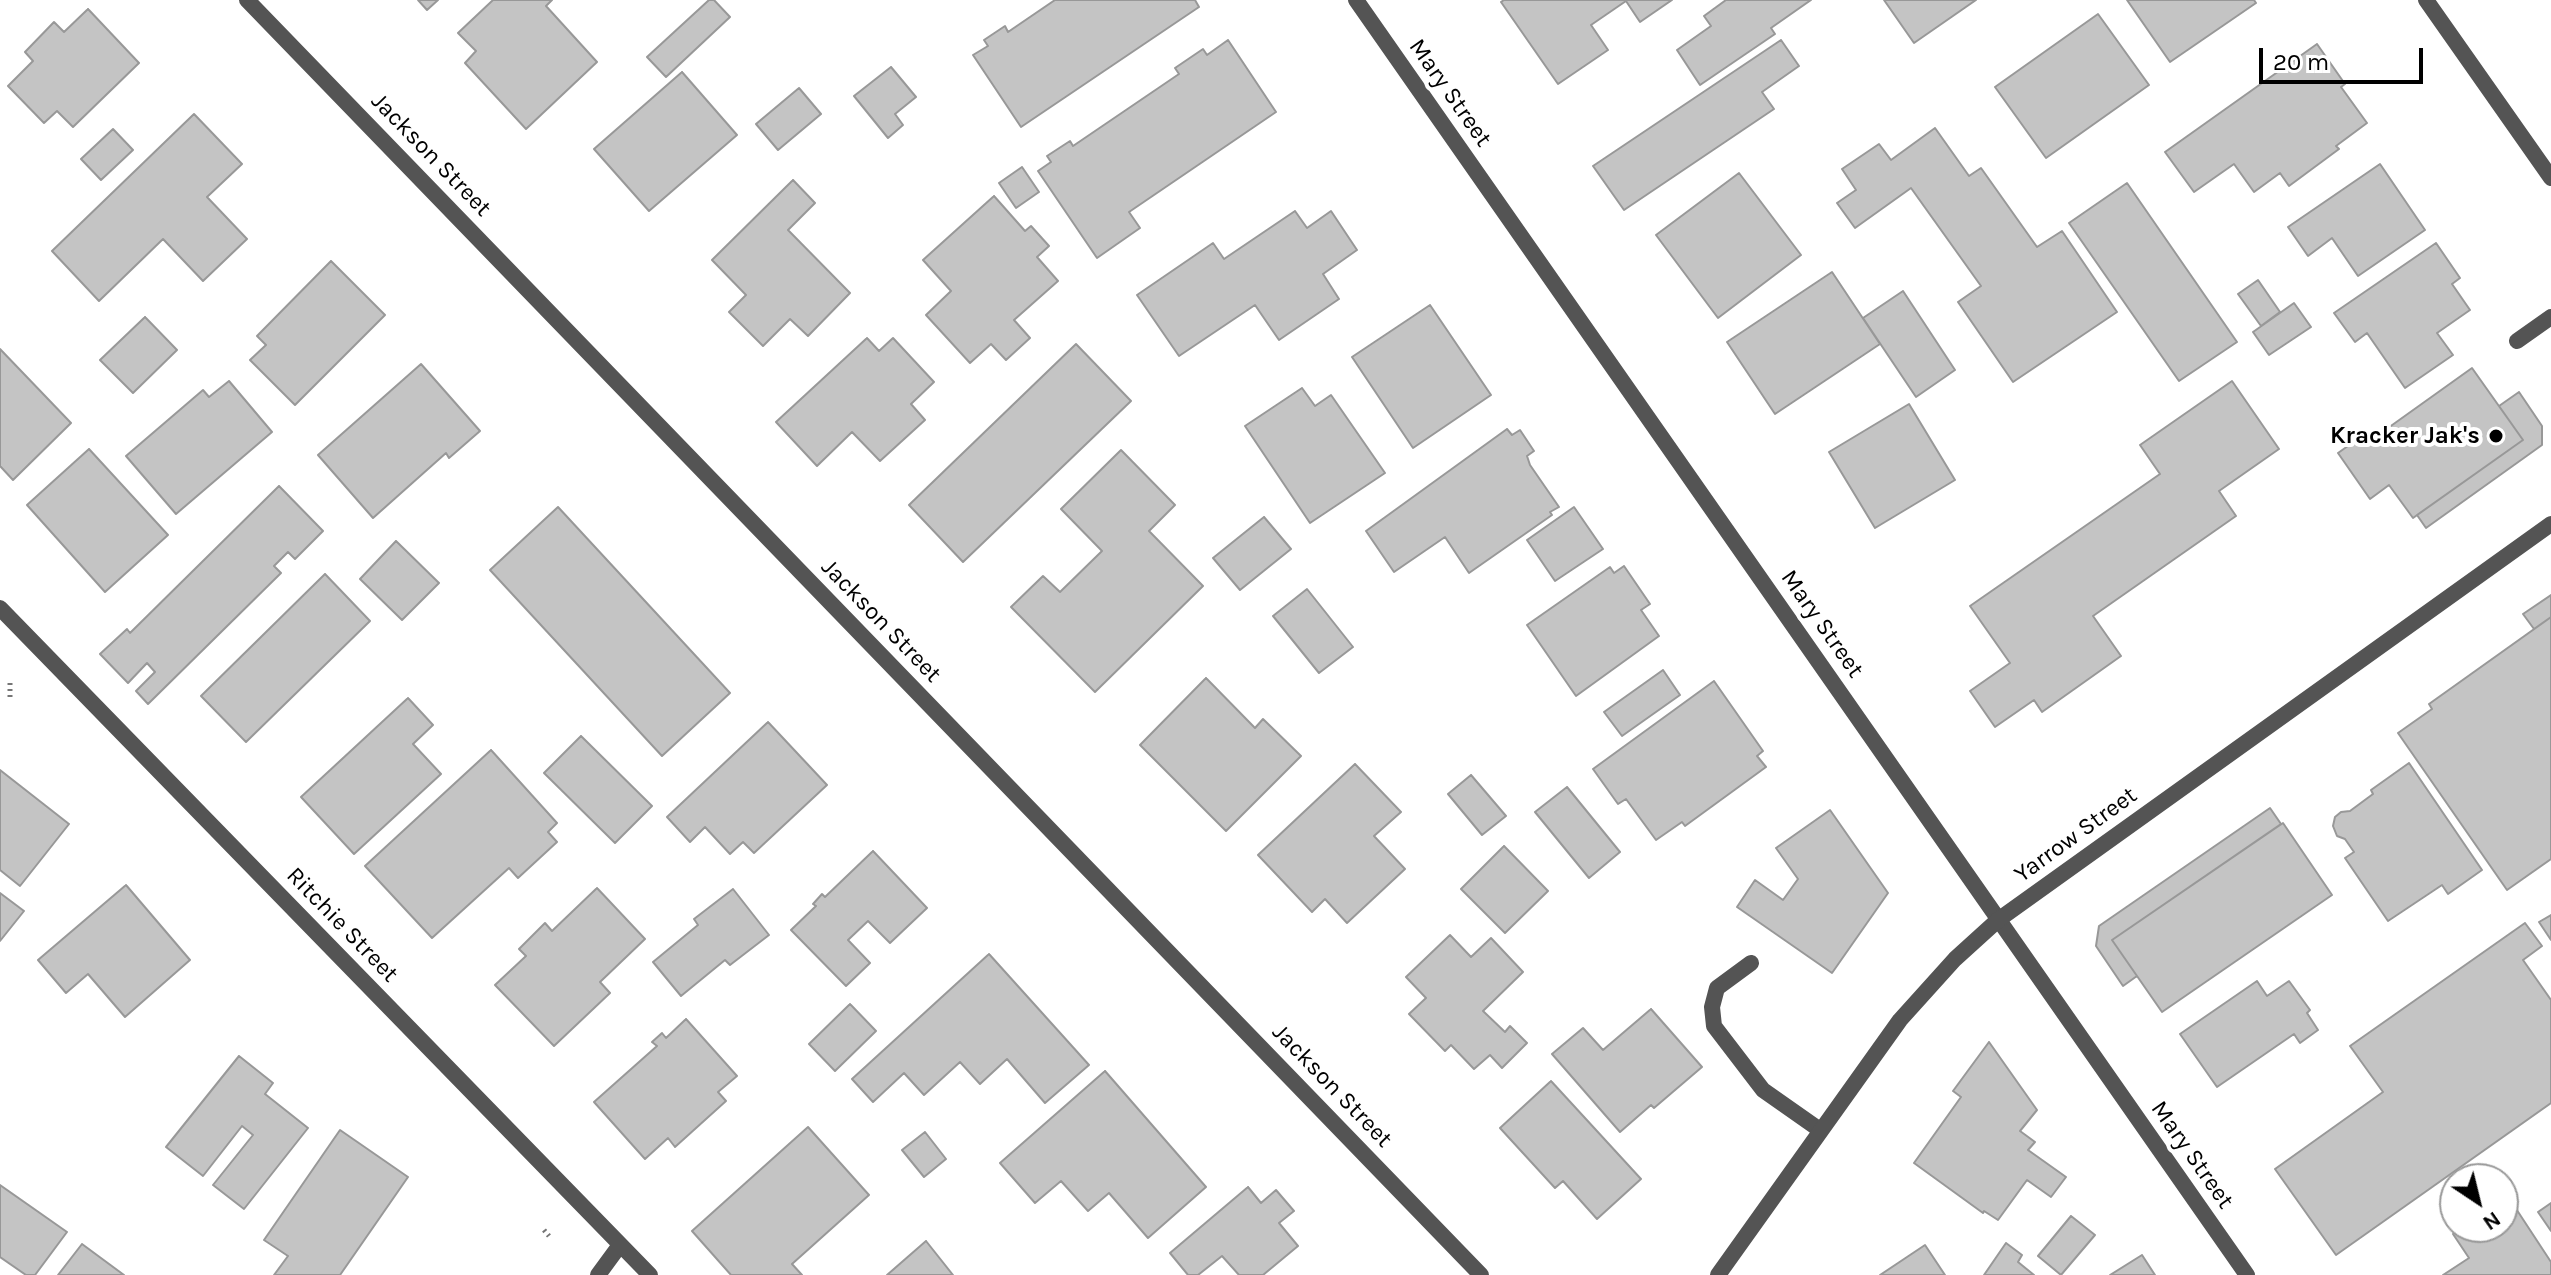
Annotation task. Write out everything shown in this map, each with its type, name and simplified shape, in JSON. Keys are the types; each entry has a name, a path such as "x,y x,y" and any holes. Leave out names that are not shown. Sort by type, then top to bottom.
{"street":[{"name":"Jackson Street","path":"247,0 1481,1275"},
{"name":"Mary Street","path":"1356,0 2247,1275"},
{"path":"2426,0 2551,178"},
{"path":"2517,341 2551,317"},
{"name":"Yarrow Street","path":"1718,1275 1900,1020 1955,959 1998,920 2551,524"},
{"name":"Ritchie Street","path":"0,608 650,1275"},
{"path":"1751,963 1717,988 1712,1007 1714,1026 1763,1090 1820,1130"},
{"path":"598,1275 620,1245"}],"path":[{"path":"10,683 10,697"},
{"path":"544,1230 549,1236"}],"building":[{"path":"418,0 438,0 427,10"},
{"path":"493,0 552,0 546,6 597,62 526,129 465,63 476,51 458,33"},
{"path":"709,0 714,0 730,17 666,77 647,57"},
{"path":"1055,0 1195,0 1199,7 1021,127 973,55 988,46 984,40 1005,26 1008,32"},
{"path":"1672,0 1640,22 1626,1 1591,25 1608,50 1558,84 1501,2"},
{"path":"1726,0 1811,0 1771,28 1775,34 1700,85 1677,50 1711,26 1704,16"},
{"path":"1884,0 1976,0 1914,43"},
{"path":"2127,0 2254,0 2256,3 2170,62"},
{"path":"88,9 139,63 73,127 57,111 44,123 8,86 33,61 25,52 54,22 64,32"},
{"path":"2098,14 2149,85 2046,158 1995,87"},
{"path":"1228,40 1276,112 1129,212 1140,228 1097,258 1038,171 1051,162 1047,156 1070,141 1073,146 1179,74 1175,68 1203,49 1207,55"},
{"path":"1781,40 1799,66 1762,92 1774,109 1624,210 1593,166"},
{"path":"2317,44 2345,84 2341,87 2367,123 2336,146 2339,149 2289,186 2280,173 2254,192 2234,164 2194,192 2165,152"},
{"path":"891,67 916,97 895,114 903,125 888,138 854,96"},
{"path":"682,72 737,135 649,211 594,149"},
{"path":"799,88 821,114 778,150 756,124"},
{"path":"194,114 242,164 207,197 247,239 203,281 163,239 99,301 52,251"},
{"path":"1935,128 1969,176 1981,168 2037,247 2062,231 2117,312 2013,382 1958,302 1981,286 1911,188 1855,228 1837,203 1856,190 1842,169 1879,144 1891,160"},
{"path":"113,129 133,150 101,180 81,159"},
{"path":"2380,164 2425,230 2358,276 2332,238 2308,256 2288,227"},
{"path":"1022,167 1039,192 1016,208 999,183"},
{"path":"1739,173 1801,255 1718,318 1656,235"},
{"path":"793,180 815,203 788,230 850,293 808,336 790,319 763,346 729,312 746,295 712,260"},
{"path":"2127,183 2237,342 2179,381 2069,223"},
{"path":"994,196 1025,231 1031,226 1049,246 1037,257 1058,281 1014,320 1030,338 1006,360 991,344 970,363 926,315 951,291 923,260"},
{"path":"1295,211 1307,228 1331,211 1357,250 1323,274 1339,299 1279,340 1255,305 1179,356 1137,295 1213,243 1224,259"},
{"path":"2436,243 2460,278 2452,284 2470,310 2437,333 2453,355 2405,388 2367,333 2355,342 2334,313"},
{"path":"331,261 385,315 295,405 250,360 266,345 257,336"},
{"path":"1832,272 1880,344 1775,414 1727,342"},
{"path":"2258,280 2280,312 2261,326 2238,294"},
{"path":"1903,291 1955,370 1916,397 1863,318"},
{"path":"2294,303 2311,327 2269,355 2253,332"},
{"path":"1430,305 1491,395 1413,448 1352,357"},
{"path":"145,317 177,350 133,393 100,360"},
{"path":"867,338 879,351 893,338 934,382 911,404 925,420 880,461 852,432 817,466 776,422"},
{"path":"1076,344 1131,401 963,562 909,505"},
{"path":"0,349 71,423 13,480 0,466"},
{"path":"421,364 480,431 449,458 446,453 373,518 318,455"},
{"path":"2472,368 2523,440 2413,518 2389,485 2370,499 2338,453 2362,436 2367,443"},
{"path":"229,381 272,432 176,514 126,456 203,390 209,397"},
{"path":"2232,381 2279,449 2219,491 2236,516 2093,616 2121,656 2042,712 2034,700 1995,727 1970,691 2010,663 1970,606 2160,474 2140,445"},
{"path":"1302,388 1315,406 1331,395 1385,473 1310,523 1245,426"},
{"path":"2519,392 2542,426 2542,445 2426,528 2417,515 2523,440 2499,406"},
{"path":"1909,404 1955,480 1875,528 1829,452"},
{"path":"1507,429 1512,435 1520,430 1534,451 1527,456 1530,465 1559,507 1469,573 1445,537 1394,572 1366,531"},
{"path":"89,449 168,535 105,592 27,505"},
{"path":"1121,450 1175,505 1149,531 1203,586 1095,692 1011,607 1043,576 1060,592 1102,551 1061,509"},
{"path":"279,486 323,531 295,559 288,552 274,566 281,573 148,704 136,691 155,672 147,663 128,683 100,654 127,629 130,633"},
{"path":"558,507 730,693 662,756 490,570"},
{"path":"1574,507 1603,549 1555,581 1527,540"},
{"path":"1264,517 1291,549 1240,590 1213,558"},
{"path":"396,541 439,583 402,620 360,579"},
{"path":"1624,566 1650,604 1641,610 1659,636 1576,696 1527,625 1610,567 1614,573"},
{"path":"325,574 370,621 246,742 201,696"},
{"path":"1307,589 1353,647 1319,673 1273,616"},
{"path":"2551,595 2551,617 2534,629 2523,614"},
{"path":"2551,617 2551,859 2507,890 2398,733 2432,709 2429,704"},
{"path":"1663,670 1680,695 1622,736 1604,712"},
{"path":"1206,678 1255,728 1263,719 1301,756 1226,831 1140,745"},
{"path":"1714,681 1763,751 1757,756 1766,767 1685,826 1682,822 1656,840 1626,799 1618,804 1593,769"},
{"path":"408,698 433,725 413,744 441,774 354,854 301,797"},
{"path":"768,722 827,785 754,853 743,842 730,854 705,827 690,842 667,817"},
{"path":"581,736 652,806 615,843 544,773"},
{"path":"491,750 557,823 548,832 557,842 518,878 509,868 432,938 365,866"},
{"path":"2409,763 2482,870 2448,894 2442,885 2388,921 2345,858 2354,852 2345,839 2337,836 2333,826 2335,817 2341,812 2350,811 2373,794 2371,790"},
{"path":"1355,764 1401,812 1374,836 1405,869 1347,923 1325,899 1312,912 1258,855"},
{"path":"0,770 69,824 20,886 0,870"},
{"path":"1471,775 1506,816 1482,835 1448,794"},
{"path":"1567,787 1620,852 1589,878 1535,812"},
{"path":"2270,808 2281,824 2112,940 2137,976 2123,986 2096,946 2099,926"},
{"path":"1830,810 1888,893 1832,973 1737,907 1755,880 1783,900 1798,879 1776,848"},
{"path":"2283,823 2332,895 2162,1012 2112,940"},
{"path":"1504,846 1548,891 1505,933 1461,889"},
{"path":"873,851 927,908 890,943 868,921 848,940 870,963 846,986 791,930 816,906 813,904 822,894 825,897"},
{"path":"126,885 190,960 125,1017 88,974 66,993 38,960"},
{"path":"597,888 645,939 600,982 610,993 554,1046 495,985 526,956 519,949 545,923 552,931"},
{"path":"733,889 769,935 730,965 725,960 681,996 653,962 698,925 694,919"},
{"path":"0,893 24,911 0,941"},
{"path":"2551,915 2551,940 2539,922"},
{"path":"2525,923 2542,946 2523,960 2551,1000 2551,1103 2466,1163 2439,1163 2439,1182 2336,1255 2275,1169 2383,1092 2350,1046"},
{"path":"1450,935 1471,957 1491,938 1523,972 1483,1011 1505,1032 1510,1026 1527,1043 1502,1068 1490,1055 1474,1069 1451,1045 1445,1051 1409,1014 1426,998 1406,977"},
{"path":"989,954 1089,1065 1045,1103 1007,1059 980,1084 960,1062 924,1095 904,1073 873,1102 852,1079"},
{"path":"2257,981 2267,996 2289,981 2310,1010 2307,1013 2318,1030 2300,1043 2294,1034 2217,1087 2180,1034"},
{"path":"850,1004 876,1031 835,1071 809,1044"},
{"path":"1651,1009 1702,1067 1620,1132 1552,1054 1583,1028 1603,1050"},
{"path":"686,1019 737,1076 718,1092 726,1101 675,1147 668,1138 645,1159 594,1102 657,1046 652,1042 662,1033 666,1038"},
{"path":"1989,1042 2037,1110 2020,1131 2035,1142 2028,1150 2066,1177 2051,1197 2027,1180 1998,1220 1983,1213 1914,1163 1961,1097 1953,1091"},
{"path":"239,1056 273,1083 265,1094 308,1128 244,1209 213,1185 253,1135 242,1126 203,1176 166,1147"},
{"path":"1105,1071 1206,1187 1148,1238 1109,1193 1088,1211 1061,1181 1035,1203 1000,1163"},
{"path":"1551,1081 1641,1179 1597,1219 1563,1181 1555,1188 1500,1128"},
{"path":"808,1127 869,1195 792,1264 802,1275 731,1275 692,1231"},
{"path":"340,1130 408,1177 340,1275 274,1275 288,1256 264,1240"},
{"path":"925,1132 946,1159 924,1177 902,1150"},
{"path":"0,1185 67,1232 35,1275 26,1275 0,1257"},
{"path":"1248,1187 1261,1203 1276,1190 1294,1211 1279,1223 1298,1246 1263,1275 1239,1275 1222,1256 1198,1275 1188,1275 1170,1253"},
{"path":"2551,1203 2551,1231 2538,1212"},
{"path":"2519,1213 2551,1262 2551,1275 2443,1275 2469,1258 2459,1243 2519,1243"},
{"path":"2071,1216 2095,1235 2061,1275 2038,1256"},
{"path":"926,1241 953,1275 887,1275"},
{"path":"2006,1243 2022,1255 2018,1262 2034,1275 1984,1275"},
{"path":"82,1244 124,1275 58,1275"},
{"path":"1925,1245 1945,1275 1880,1275"},
{"path":"2142,1255 2155,1275 2110,1275"}],"place":[{"name":"Kracker Jak's","path":"2496,436"}]}
